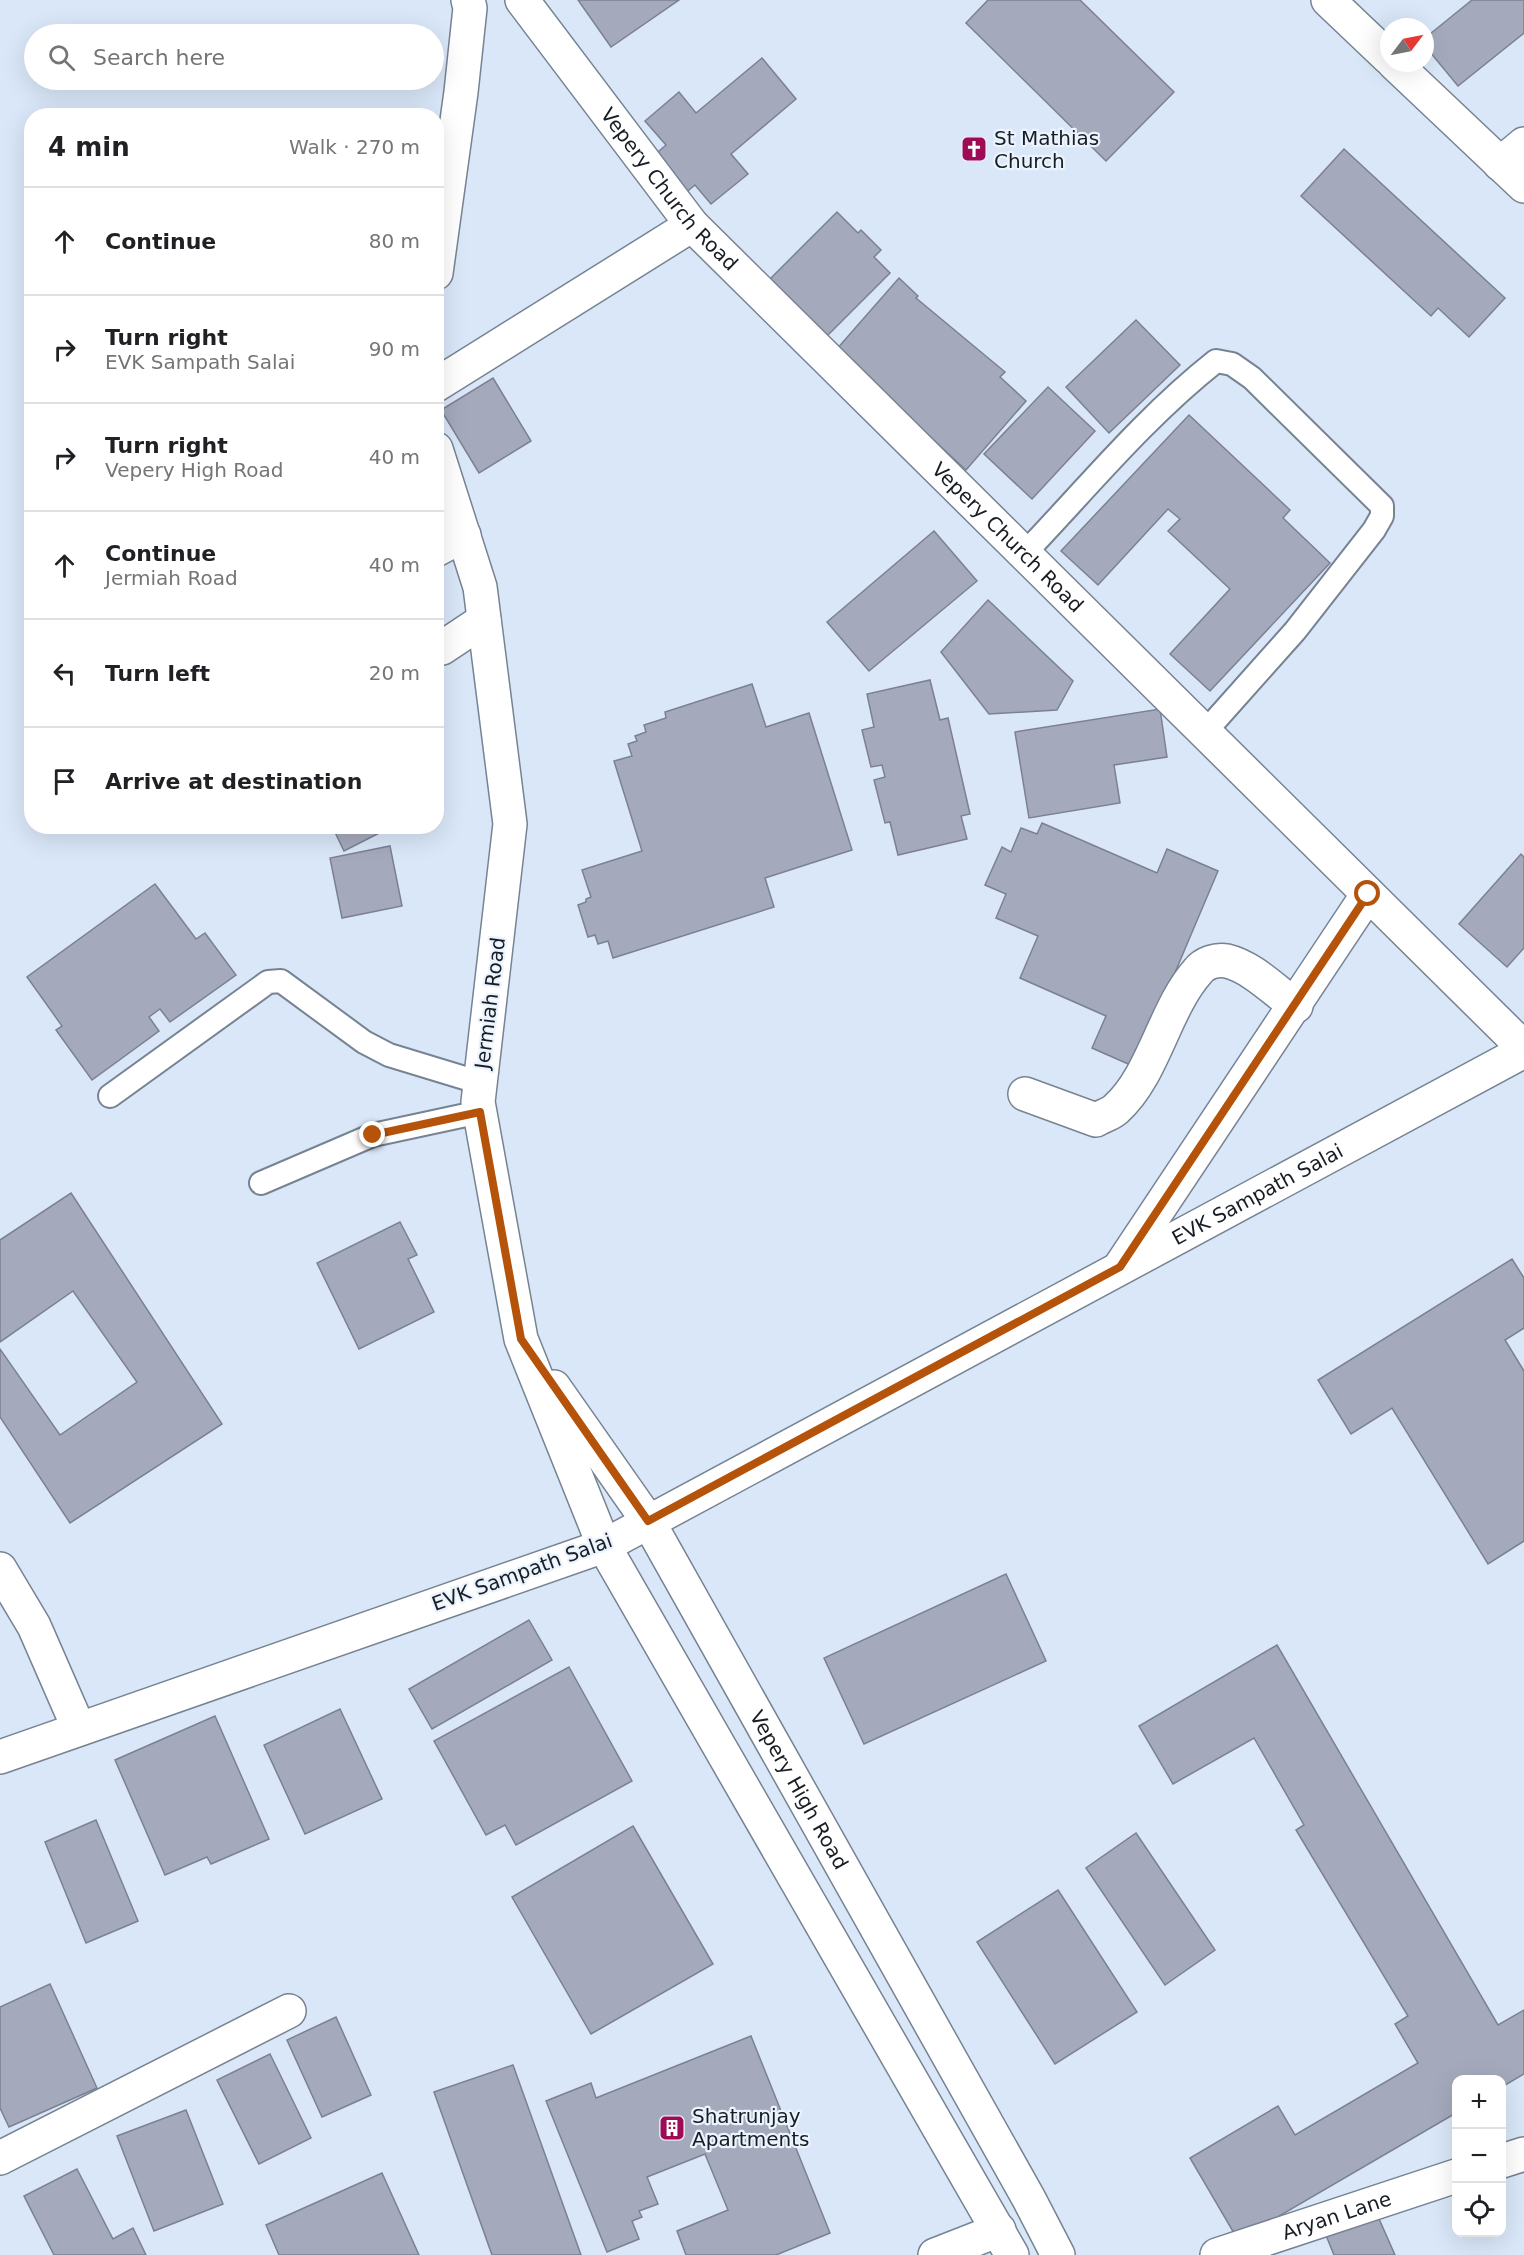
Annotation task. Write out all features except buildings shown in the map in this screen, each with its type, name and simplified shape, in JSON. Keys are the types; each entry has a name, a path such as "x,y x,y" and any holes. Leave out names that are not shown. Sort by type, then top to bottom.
{"main road":[{"name":"Vepery Church Road","path":"522,0 692,225 1524,1050"},
{"path":"1328,0 1380,49"},
{"path":"444,215 461,92 468,2"},
{"path":"1406,72 1512,154 1524,186"},
{"path":"444,380 692,225"},
{"name":"Jermiah Road","path":"445,505 450,542 480,587 510,824 480,1098 521,1339 603,1546"},
{"path":"444,646 484,620"},
{"path":"1120,1267 1296,1006 1368,894"},
{"path":"1025,1094 1096,1120 1116,1110 1137,1082 1166,1024 1197,971 1208,962 1225,961 1246,970 1296,1006"},
{"name":"EVK Sampath Salai","path":"0,1756 603,1546 1524,1050"},
{"name":"Vepery High Road","path":"521,1339 648,1521 1023,2188 1058,2255"},
{"path":"603,1546 1006,2243 935,2255"},
{"path":"0,1569 34,1626 79,1729"},
{"path":"0,2158 289,2011"},
{"path":"1506,2160 1524,2154"},
{"name":"Aryan Lane","path":"1217,2255 1452,2177"}],"lane":[{"path":"1024,554 1144,426 1185,386 1216,361 1232,364 1252,378 1357,479 1383,506 1382,516 1374,530 1295,631 1205,732"},
{"path":"110,1096 268,982 280,981 363,1042 480,1098"},
{"path":"261,1183 373,1135 480,1098"}],"place":[{"name":"St Mathias Church","path":"974,149"},
{"name":"Shatrunjay Apartments","path":"672,2128"}],"route":[{"path":"373,1135 480,1112 521,1339 648,1521 1120,1267 1296,1006 1368,894"}]}
